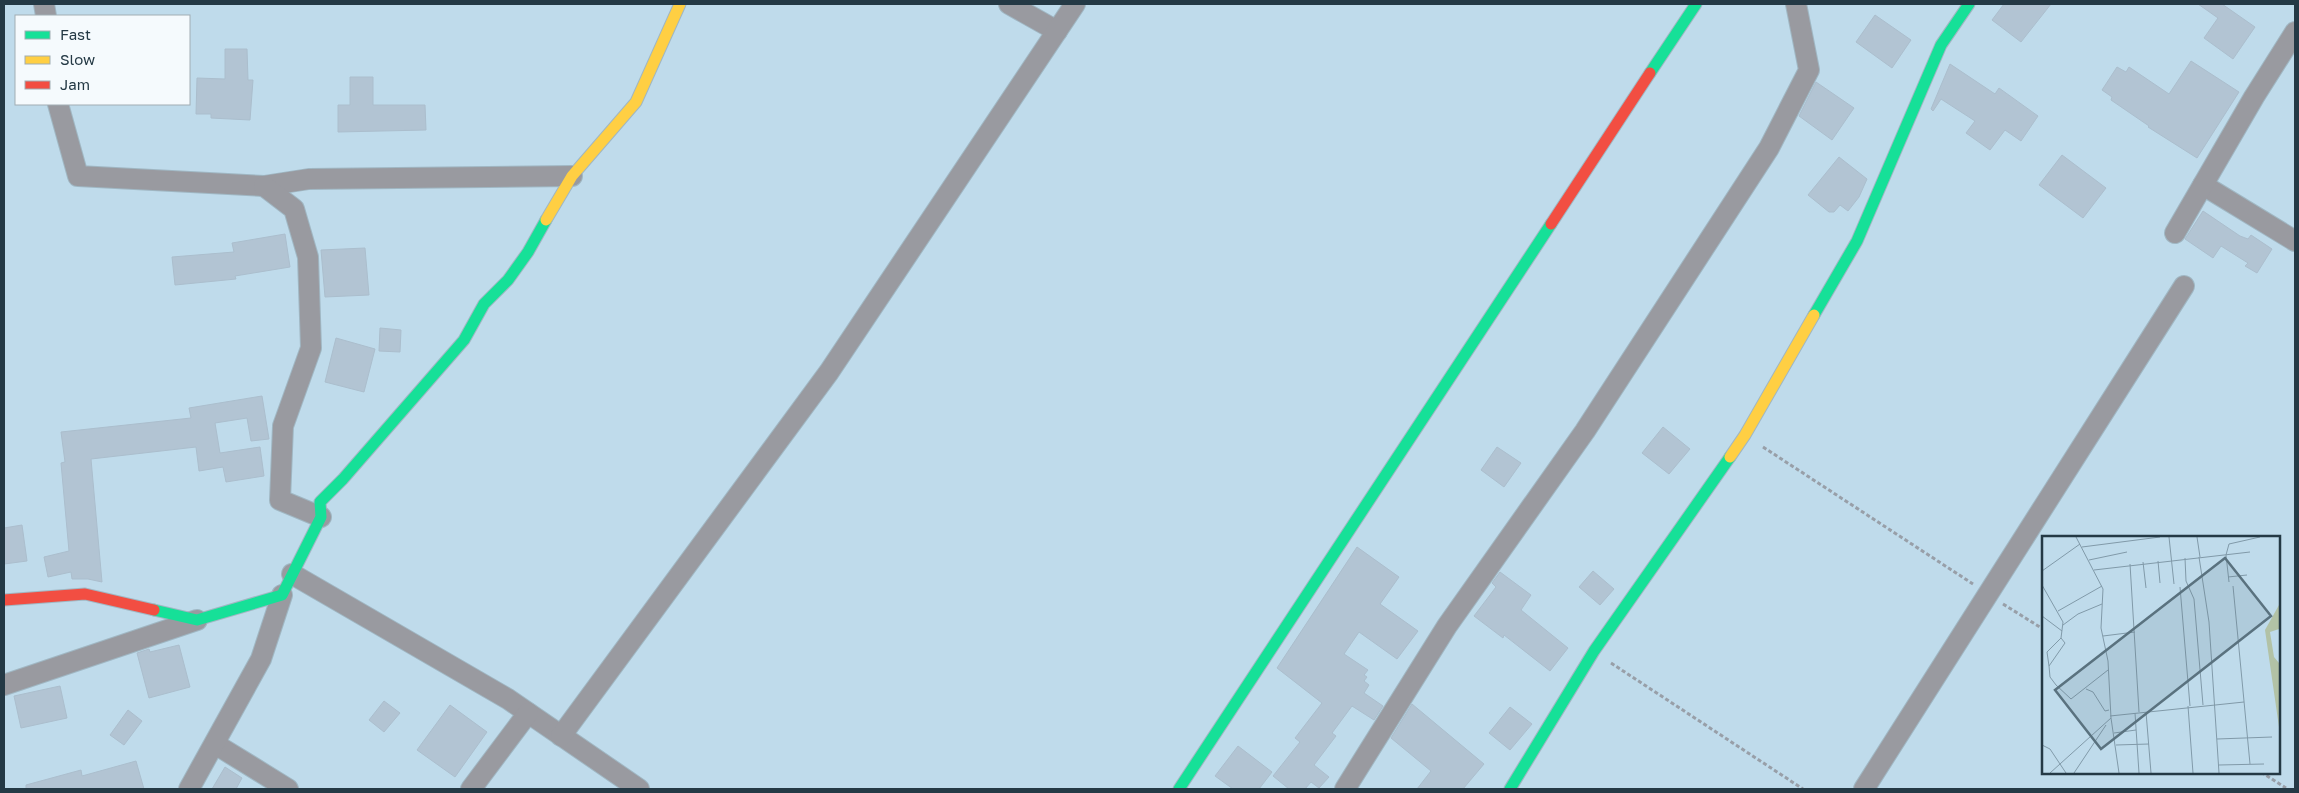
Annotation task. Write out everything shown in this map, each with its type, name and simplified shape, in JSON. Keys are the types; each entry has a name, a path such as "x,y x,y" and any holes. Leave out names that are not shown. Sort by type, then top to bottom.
{"street":[{"path":"189,789 261,659 282,595 321,517 320,502 343,479 464,340 484,304 508,280 528,252 572,176 636,102 680,4"},
{"path":"1009,4 1057,31"},
{"path":"561,736 829,372 1075,4"},
{"path":"1179,789 1696,4"},
{"path":"1345,789 1447,626 1585,431 1769,148 1809,70 1796,4"},
{"path":"1510,789 1594,651 1745,435 1857,241 1941,45 1969,4"},
{"path":"2175,234 2295,32"},
{"path":"58,105 78,176 264,186 309,179 572,176"},
{"path":"2203,185 2295,241"},
{"path":"264,186 294,209 308,257 311,348 283,426 280,500 321,517"},
{"path":"1864,789 2184,286"},
{"path":"292,574 508,699 561,736 626,786"},
{"path":"4,600 85,594 197,620"},
{"path":"4,685 197,620 282,595"},
{"path":"471,789 528,713"},
{"path":"215,744 288,789"}],"path":[{"path":"1745,435 2042,628"},
{"path":"1594,651 1803,789"},
{"path":"2264,773 2286,788"}],"building":[{"path":"2004,4 2051,4 2021,42 1992,20"},
{"path":"2198,4 2222,4 2255,27 2233,59 2204,38 2218,18"},
{"path":"1875,15 1911,40 1892,68 1856,42"},
{"path":"225,49 247,49 248,80 253,80 250,120 211,118 211,114 196,114 197,78 225,79"},
{"path":"2191,61 2239,92 2197,158 2148,127 2111,100 2112,97 2102,90 2117,67 2126,72 2129,67 2169,94"},
{"path":"1950,64 1995,94 1999,88 2038,116 2021,141 2005,130 1990,150 1966,133 1975,121 1941,99 1933,111 1931,109"},
{"path":"350,77 373,77 373,105 425,105 426,130 338,132 338,105 350,105"},
{"path":"1816,82 1854,108 1832,140 1799,116"},
{"path":"2062,155 2106,188 2083,218 2039,185"},
{"path":"1839,157 1867,179 1859,197 1848,211 1840,205 1834,212 1829,212 1808,195"},
{"path":"2203,211 2240,236 2248,239 2251,235 2272,249 2257,273 2245,266 2248,263 2221,246 2213,258 2185,239"},
{"path":"285,234 290,267 235,276 236,279 175,285 172,257 234,252 232,243"},
{"path":"365,248 369,295 325,297 321,250"},
{"path":"380,328 401,330 400,352 379,351"},
{"path":"336,338 375,349 364,392 325,382"},
{"path":"262,396 269,439 251,441 247,418 215,423 220,453 260,447 264,476 226,482 223,467 199,471 196,447 91,459 102,582 88,579 72,579 71,572 48,577 44,557 69,551 61,463 65,462 61,432 191,418 189,408"},
{"path":"1663,427 1690,449 1669,474 1642,453"},
{"path":"1497,447 1521,463 1504,487 1481,470"},
{"path":"22,525 27,561 4,564 4,528"},
{"path":"1357,547 1399,577 1380,604 1418,631 1397,659 1359,632 1344,654 1368,670 1364,675 1367,677 1364,681 1369,685 1364,693 1383,706 1374,720 1352,706 1332,733 1336,736 1314,765 1329,777 1319,788 1311,782 1305,789 1289,789 1273,776 1300,742 1295,738 1322,703 1277,668"},
{"path":"1593,571 1614,589 1600,605 1579,587"},
{"path":"1500,572 1531,595 1521,610 1568,648 1550,671 1504,635 1503,638 1474,616 1496,587 1492,583"},
{"path":"179,645 190,687 149,698 137,653 149,649 150,652"},
{"path":"60,686 67,718 21,728 14,696"},
{"path":"384,701 400,713 384,732 369,720"},
{"path":"1412,704 1484,764 1463,789 1417,789 1431,771 1391,738"},
{"path":"450,705 487,732 455,777 417,750"},
{"path":"1510,707 1532,724 1510,750 1489,733"},
{"path":"128,710 142,721 124,745 110,735"},
{"path":"1238,746 1272,772 1259,789 1233,789 1215,776"},
{"path":"136,761 144,789 26,789 26,785 81,770 82,776"},
{"path":"225,767 242,778 236,789 212,789"}],"traffic: fast":[{"path":"1650,73 1696,4"},
{"path":"1814,315 1857,241 1941,45 1969,4"},
{"path":"154,610 197,620 282,595 321,517 320,502 343,479 464,340 484,304 508,280 528,252 546,220"},
{"path":"1179,789 1551,224"},
{"path":"1510,789 1594,651 1730,457"}],"traffic: slow":[{"path":"546,220 572,176 636,102 680,4"},
{"path":"1730,457 1745,435 1814,315"}],"traffic: jam":[{"path":"1551,224 1650,73"},
{"path":"4,600 85,594 154,610"}]}
